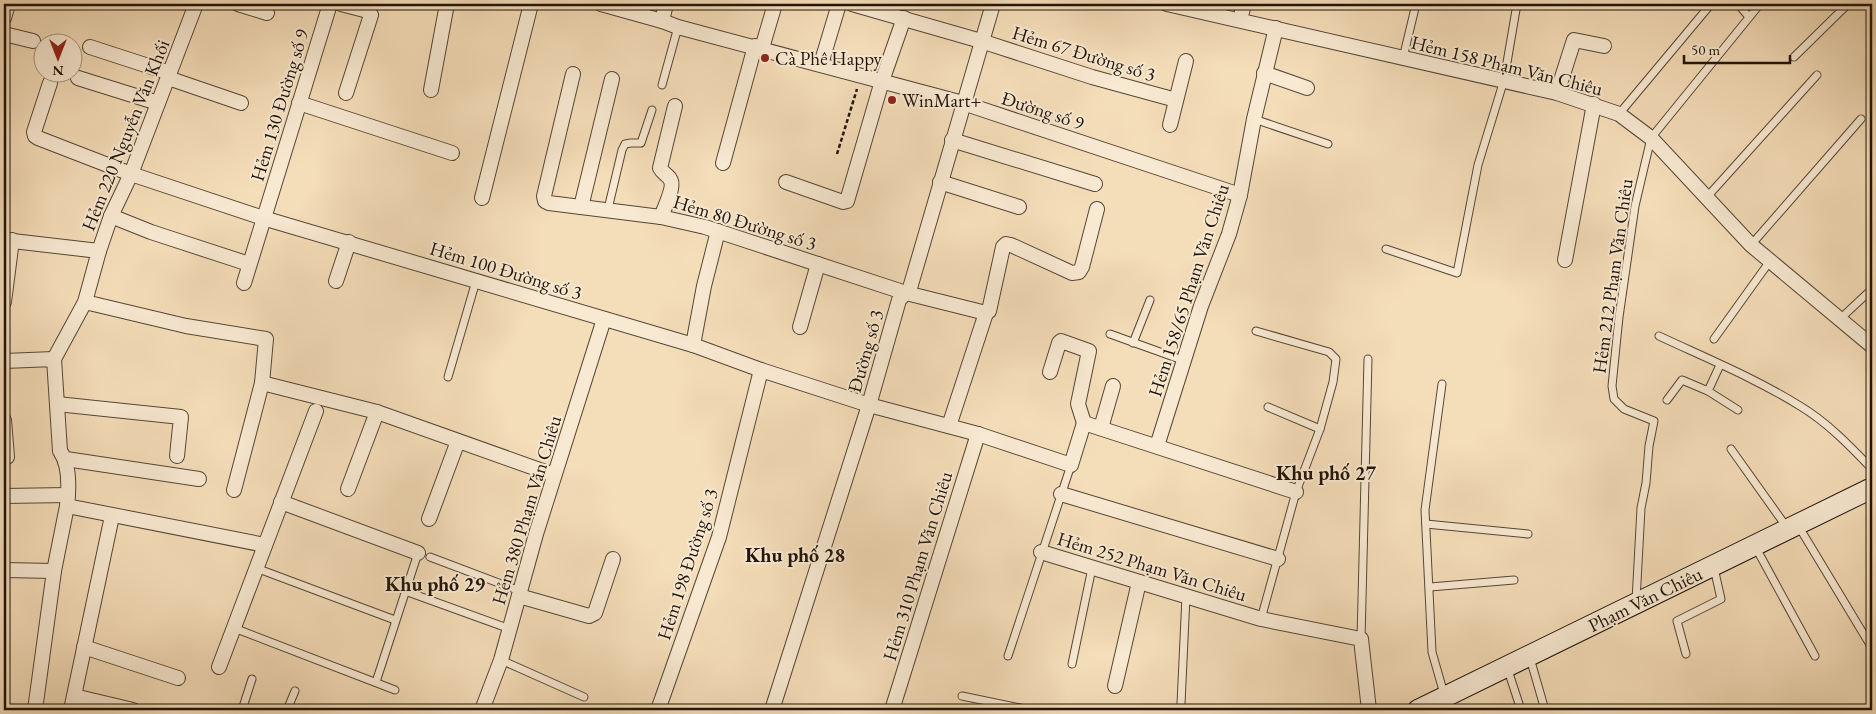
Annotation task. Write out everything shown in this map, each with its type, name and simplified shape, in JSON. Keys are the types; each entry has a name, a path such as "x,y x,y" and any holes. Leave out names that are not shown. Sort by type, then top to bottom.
{"main road":[{"name":"Phạm Văn Chiêu","path":"1418,710 1872,488"}],"street":[{"path":"4,18 8,4"},
{"name":"Hẻm 220 Nguyễn Văn Khối","path":"54,359 85,302 111,216 131,174 196,4"},
{"path":"238,4 267,13"},
{"name":"Hẻm 130 Đường số 9","path":"244,283 330,4"},
{"path":"341,4 368,11 371,15 346,93"},
{"path":"431,90 447,4"},
{"path":"482,198 531,4"},
{"name":"Đường số 9","path":"601,4 678,27 963,103 1240,195"},
{"path":"662,21 666,4"},
{"path":"723,163 758,47 775,4"},
{"path":"822,64 839,4"},
{"name":"Hẻm 67 Đường số 3","path":"852,4 981,41 1092,77 1176,100"},
{"name":"Đường số 3","path":"772,710 869,405 899,300 910,288 993,4"},
{"name":"Hẻm 158 Phạm Văn Chiêu","path":"1167,4 1504,80 1594,104 1619,114 1651,138 1751,245 1872,346"},
{"path":"1240,20 1244,4"},
{"path":"786,182 844,202 847,201 882,81 904,18"},
{"name":"Hẻm 158/65 Phạm Văn Chiêu","path":"1157,446 1201,306 1229,234 1240,195 1254,119 1276,28"},
{"path":"4,34 32,41"},
{"path":"1556,93 1574,40 1604,46"},
{"path":"90,48 169,75 241,103"},
{"name":"Hẻm 67 Đường số 3","path":"1170,125 1186,61"},
{"path":"1264,73 1307,88"},
{"name":"Hẻm 80 Đường số 3","path":"574,74 544,196 545,201 661,217 718,230 906,293 986,313"},
{"path":"82,79 158,103"},
{"path":"581,207 612,79"},
{"name":"Hẻm 100 Đường số 3","path":"50,83 34,132 35,136 131,174 263,218 349,242 693,346 869,405"},
{"path":"299,103 452,153"},
{"path":"1565,260 1594,104"},
{"path":"661,217 672,182 660,168 675,106"},
{"path":"952,140 1095,184"},
{"path":"940,182 1019,207"},
{"path":"949,426 988,311 1003,247 1006,244 1011,245 1072,273 1079,272 1082,268 1097,208"},
{"path":"111,216 151,232 249,264"},
{"path":"693,346 704,286 718,230"},
{"path":"4,302 8,240 99,251"},
{"path":"336,281 349,242"},
{"path":"800,327 818,264"},
{"path":"85,302 186,326 266,339 262,383 234,490"},
{"name":"Hẻm 380 Phạm Văn Chiêu","path":"482,710 510,629 554,475 604,319"},
{"path":"869,405 978,434 1071,465 1084,423 1078,404 1089,351 1061,341 1050,372"},
{"path":"4,361 54,359 60,452 66,459 67,500 54,571 36,710"},
{"name":"Hẻm 198 Đường số 3","path":"658,710 719,537 761,370"},
{"path":"262,383 377,412 554,475"},
{"path":"1101,428 1113,386"},
{"path":"57,404 181,417 177,456"},
{"path":"219,667 316,411"},
{"path":"348,489 377,412"},
{"path":"4,420 7,457"},
{"path":"1084,423 1296,492"},
{"name":"Hẻm 310 Phạm Văn Chiêu","path":"892,710 978,434"},
{"path":"429,519 458,441"},
{"path":"66,459 199,479"},
{"path":"1061,494 1278,559"},
{"path":"4,496 67,500 112,516 265,545"},
{"path":"281,502 424,555"},
{"path":"71,710 112,516"},
{"name":"Hẻm 252 Phạm Văn Chiêu","path":"1041,552 1261,619 1361,639"},
{"path":"519,594 589,616 595,613 613,559"},
{"path":"4,570 54,571"},
{"path":"1115,686 1139,582"},
{"path":"1361,639 1369,710"},
{"path":"84,647 178,678"},
{"path":"74,696 133,710"}],"lane":[{"path":"1403,58 1416,4"},
{"path":"1386,249 1457,273 1478,166 1504,80 1517,4"},
{"path":"1619,114 1711,4"},
{"path":"1738,4 1749,17"},
{"path":"1651,138 1760,4"},
{"path":"1794,57 1848,4"},
{"path":"662,85 678,27"},
{"path":"1707,197 1817,75"},
{"path":"608,210 622,150 625,144 631,142 640,143 652,110"},
{"path":"1254,119 1328,144"},
{"path":"1751,245 1861,119"},
{"name":"Hẻm 212 Phạm Văn Chiêu","path":"1636,604 1640,508 1646,483 1649,446 1654,421 1624,409 1614,399 1612,386 1619,317 1635,206 1651,138"},
{"path":"1714,339 1770,261"},
{"path":"448,377 476,281"},
{"path":"1840,320 1872,289"},
{"path":"1133,343 1150,300"},
{"path":"1256,331 1329,352 1336,360 1333,382 1320,428 1296,492 1261,619"},
{"path":"1110,334 1185,361"},
{"path":"1659,336 1749,378 1802,406 1848,444 1872,469"},
{"path":"1361,639 1368,359"},
{"path":"1708,391 1720,365"},
{"path":"1667,400 1682,380 1708,391 1738,410"},
{"path":"1442,384 1425,510 1432,652 1445,697"},
{"path":"1268,408 1320,428"},
{"path":"1731,449 1793,527 1872,648"},
{"name":"Hẻm 252 Phạm Văn Chiêu","path":"1041,552 1071,465"},
{"path":"1426,524 1528,534"},
{"path":"1755,545 1815,656"},
{"path":"1008,656 1041,552"},
{"path":"376,682 405,592 424,555 519,594"},
{"path":"1686,654 1677,621 1721,599 1713,566"},
{"path":"256,568 395,620"},
{"path":"1072,664 1092,568"},
{"path":"1430,587 1514,580"},
{"path":"405,592 510,629"},
{"path":"1182,704 1186,596"},
{"path":"234,628 395,690"},
{"path":"1530,656 1545,710"},
{"path":"500,660 584,697"},
{"path":"1507,667 1521,710"},
{"path":"242,710 252,680"},
{"path":"288,710 295,691"},
{"path":"962,696 1030,710"}],"path":[{"path":"837,154 862,75"}],"place":[{"name":"Cà Phê Happy","path":"765,58"},
{"name":"WinMart+","path":"892,100"}],"district":[{"name":"Khu phố 27","path":"1326,473"},
{"name":"Khu phố 28","path":"795,555"},
{"name":"Khu phố 29","path":"435,584"}]}
